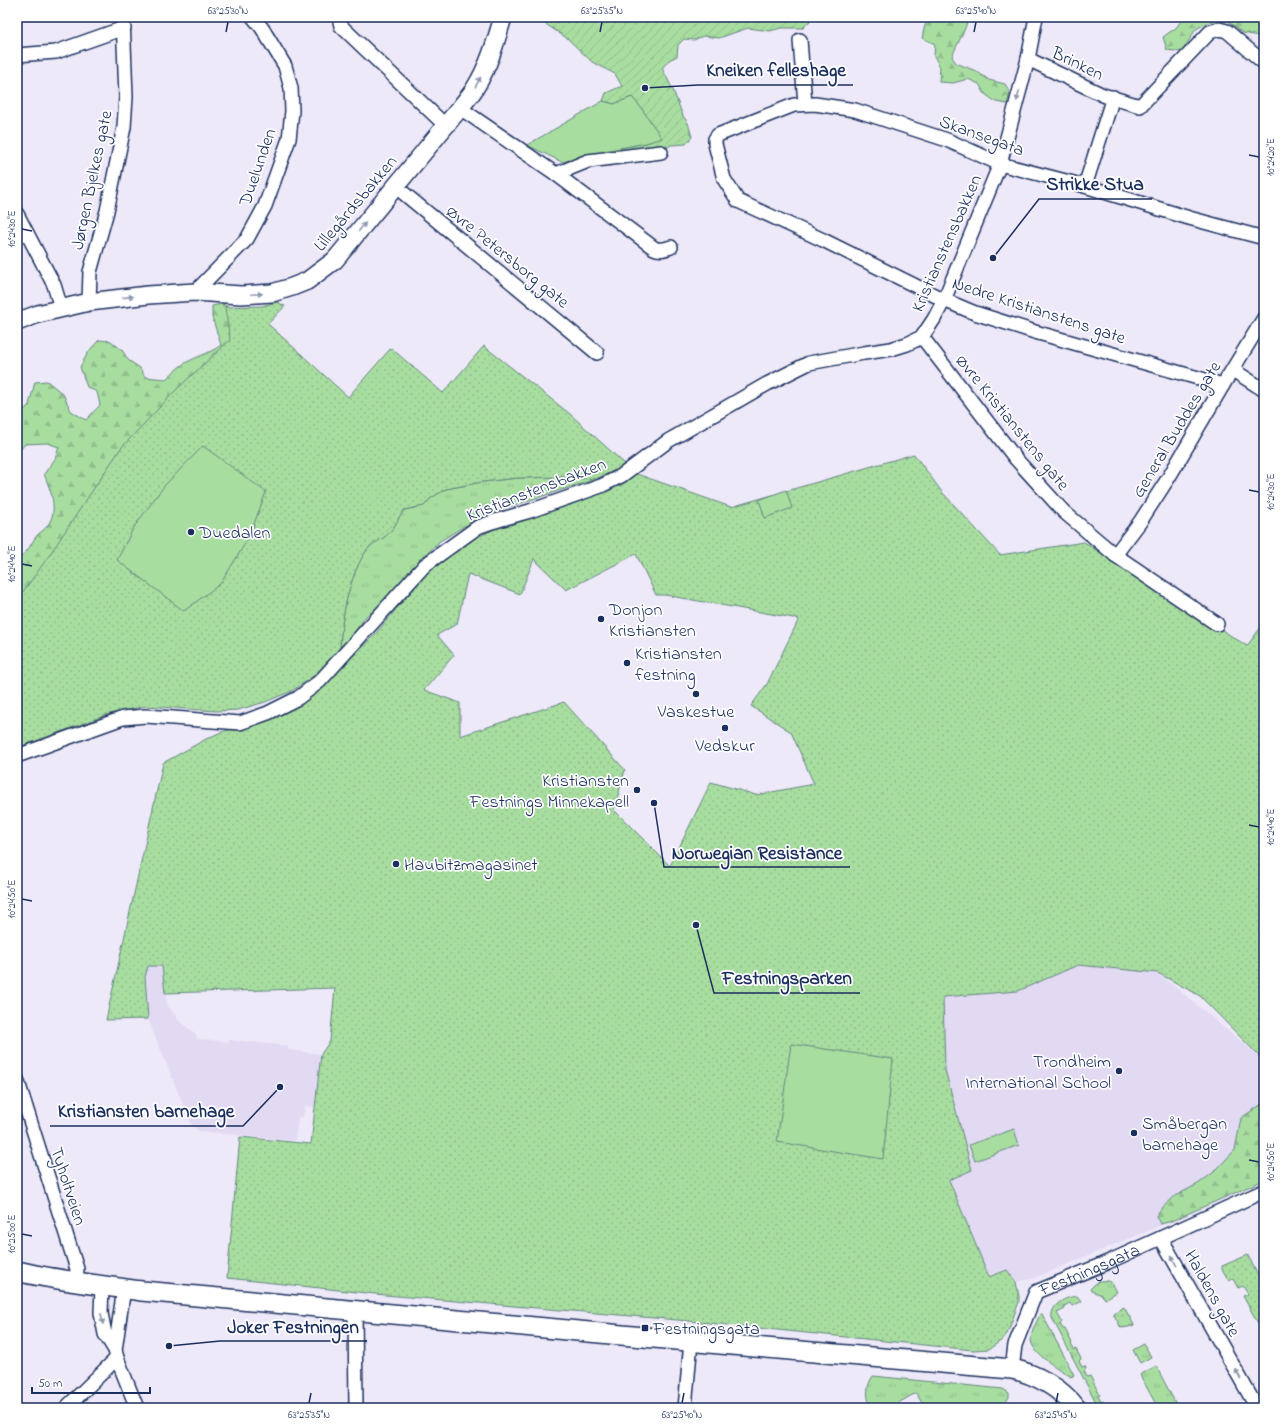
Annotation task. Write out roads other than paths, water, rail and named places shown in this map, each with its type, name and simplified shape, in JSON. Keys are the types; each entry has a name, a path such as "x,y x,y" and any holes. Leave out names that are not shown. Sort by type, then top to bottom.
{"main road":[{"path":"17,1270 43,1277 102,1286 691,1341 1012,1369 1026,1372 1059,1391 1070,1400 1076,1408"}],"street":[{"name":"Duelunden","path":"195,292 247,239 265,206 288,139 292,111 291,88 285,66 262,28 253,17"},
{"path":"339,17 341,26 446,126"},
{"name":"Lillegårdsbakken","path":"17,322 61,308 89,302 148,295 195,292 240,295 272,293 292,288 307,281 336,260 476,88 487,66 503,17"},
{"name":"Kristianstensbakken","path":"17,756 123,718 146,716 240,723 268,713 298,698 320,681 425,565 478,527 601,486 621,476 675,438 767,384 809,363 864,352 891,349 922,337 944,300 1000,164 1028,59 1036,17"},
{"path":"17,55 56,52 123,23"},
{"name":"Jørgen Bjelkes gate","path":"89,302 90,272 107,211 124,127 126,97 123,23"},
{"name":"Brinken","path":"1028,59 1104,95 1140,106 1210,32 1219,29 1227,31 1264,63"},
{"path":"800,40 805,104"},
{"path":"1085,186 1113,97"},
{"name":"Skansegata","path":"715,139 718,135 794,105 814,104 855,110 947,140 1000,164 1085,186 1189,218 1264,238"},
{"path":"460,108 556,174 654,248 663,250 671,247"},
{"name":"Nedre Kristianstens gate","path":"715,139 724,179 738,202 822,240 944,300 975,313 1035,332 1223,385"},
{"path":"556,174 588,161 661,152"},
{"name":"Øvre Petersborg gate","path":"395,186 597,353"},
{"path":"17,214 54,285 61,308"},
{"name":"General Buddes gate","path":"1115,555 1140,522 1169,477 1264,318"},
{"name":"Øvre Kristianstens gate","path":"922,337 1016,459 1064,512 1115,555 1217,624"},
{"path":"1233,370 1264,390"},
{"name":"Tyholtveien","path":"17,1079 77,1269 76,1282"},
{"name":"Festningsgata","path":"1012,1369 1015,1345 1036,1292 1162,1238 1264,1191"},
{"name":"Haldens gate","path":"1162,1238 1257,1408"},
{"path":"102,1286 101,1313 105,1334 116,1354 137,1408"},
{"path":"66,1408 116,1354 124,1288"},
{"path":"355,1310 356,1408"},
{"path":"685,1408 691,1341"}],"place":[{"name":"Kneiken felleshage","path":"645,88"},
{"name":"Strikke Stua","path":"993,258"},
{"name":"Duedalen","path":"191,532"},
{"name":"Donjon Kristiansten","path":"601,619"},
{"name":"Kristiansten festning","path":"627,663"},
{"name":"Vaskestue","path":"696,694"},
{"name":"Vedskur","path":"725,728"},
{"name":"Kristiansten Festnings Minnekapell","path":"637,790"},
{"name":"Norwegian Resistance","path":"654,803"},
{"name":"Haubitzmagasinet","path":"396,864"},
{"name":"Festningsparken","path":"696,925"},
{"name":"Trondheim International School","path":"1119,1071"},
{"name":"Kristiansten barnehage","path":"280,1087"},
{"name":"Småbergan barnehage","path":"1134,1133"},
{"name":"Festningsgata","path":"645,1328"},
{"name":"Joker Festningen","path":"169,1346"}]}
